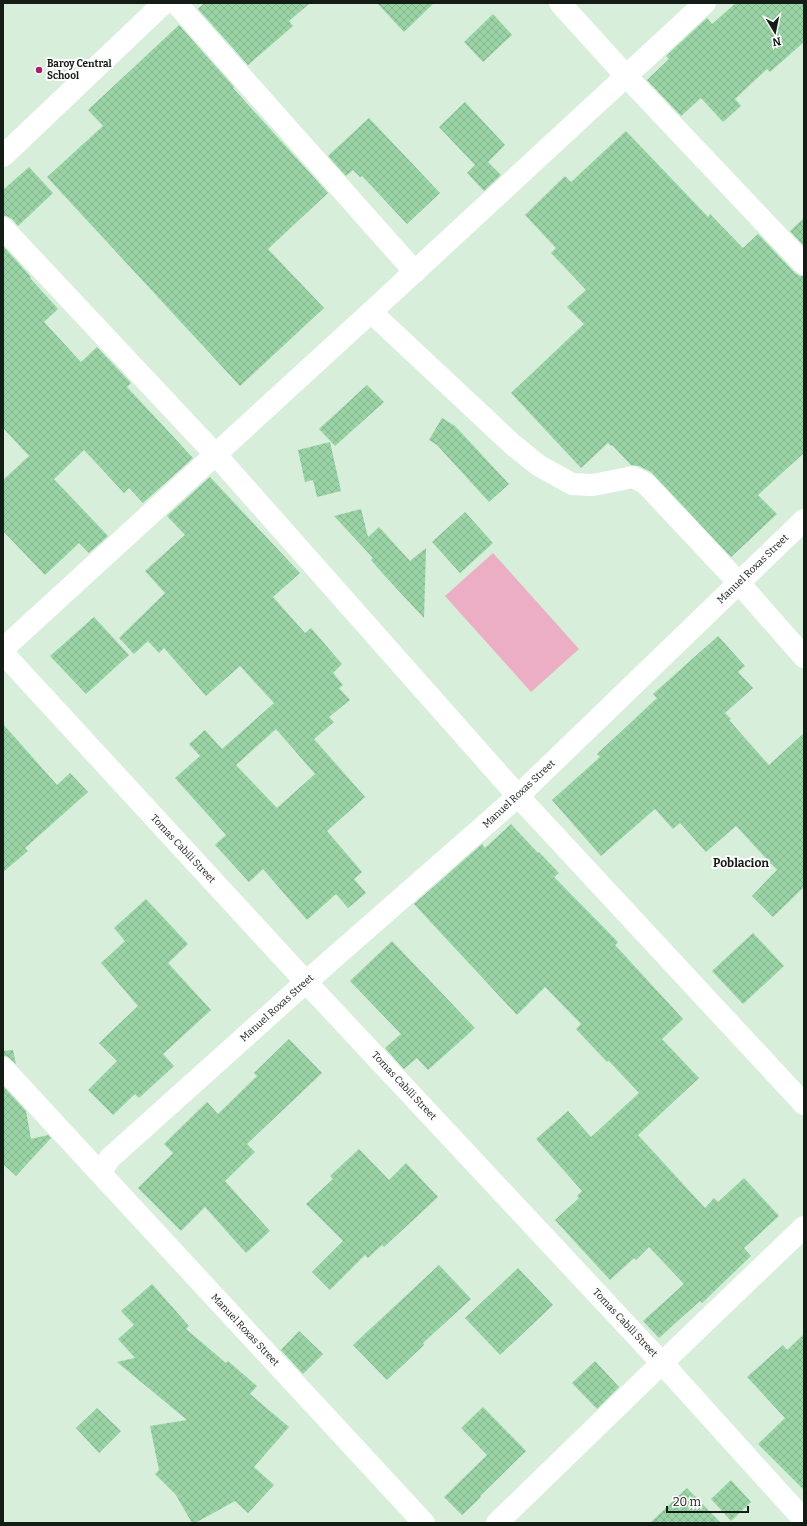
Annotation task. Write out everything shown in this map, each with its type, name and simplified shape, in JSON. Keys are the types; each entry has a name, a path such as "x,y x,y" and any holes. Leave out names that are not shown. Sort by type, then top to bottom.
{"street":[{"path":"3,156 164,3"},
{"path":"176,3 415,272"},
{"path":"560,3 627,77 804,264"},
{"path":"3,649 627,77 705,3"},
{"path":"3,228 216,455 518,796 804,1104"},
{"path":"371,312 512,444 538,465 572,484 593,485 633,477 645,483 739,583 804,657"},
{"name":"Manuel Roxas Street","path":"424,1523 100,1173 110,1158 306,982 518,796 804,520"},
{"name":"Tomas Cabili Street","path":"3,653 306,982 662,1363 804,1520"},
{"path":"3,1068 100,1173"},
{"path":"497,1523 804,1227"}],"shaded area":[{"path":"493,553 579,649 531,692 445,596"}],"building":[{"path":"204,3 310,3 289,21 293,26 248,65 198,9"},
{"path":"377,3 434,3 404,32"},
{"path":"736,3 804,3 804,42 770,72 767,69 735,99 741,106 723,122 701,98 681,116 647,80 669,59 666,56 707,18 712,24"},
{"path":"493,14 512,35 483,62 464,42"},
{"path":"179,25 234,87 233,88 328,193 268,249 324,308 240,386 47,177 103,126 88,110"},
{"path":"465,102 505,145 488,162 501,175 484,191 467,173 475,165 439,127"},
{"path":"369,118 440,193 407,224 362,176 360,177 353,170 346,176 328,156"},
{"path":"626,131 708,217 710,214 743,248 758,234 795,273 800,276 804,276 804,453 758,495 777,514 731,557 651,472 639,466 631,465 612,445 611,446 608,443 581,468 511,393 584,324 567,307 586,290 551,253 556,248 525,215 565,176 571,182"},
{"path":"29,167 53,193 18,226 12,219 7,216 3,216 3,190"},
{"path":"804,218 804,246 790,231"},
{"path":"3,246 58,309 44,322 81,362 97,347 131,383 127,387 193,458 143,503 129,488 124,493 84,450 54,479 108,536 89,553 79,543 45,575 3,531 3,480 29,456 3,428"},
{"path":"367,385 384,402 335,446 319,429"},
{"path":"442,418 455,426 509,484 489,502 437,445 429,440"},
{"path":"330,442 341,491 317,497 313,480 305,482 298,450"},
{"path":"210,477 300,573 273,597 305,633 311,628 342,664 333,673 343,685 339,688 350,700 329,717 334,722 314,739 365,797 327,831 362,872 354,879 366,893 348,908 336,894 307,920 263,869 249,882 215,845 226,835 175,778 200,756 189,744 205,730 222,749 274,703 240,666 206,696 164,648 159,653 148,641 134,654 119,638 165,593 145,571 185,535 167,516","holes":["276,729 315,774 277,808 236,765"]},
{"path":"361,509 368,537 379,527 410,561 426,548 424,618 383,574 371,560 373,558 334,516"},
{"path":"465,512 493,543 460,573 432,542"},
{"path":"94,617 129,655 86,694 50,656"},
{"path":"718,636 745,666 738,672 753,688 725,713 731,719 729,720 769,765 804,733 804,887 773,917 752,896 777,870 736,826 706,852 680,823 673,829 655,809 601,856 552,800 600,757 597,754 657,698 653,694"},
{"path":"3,724 57,785 70,773 88,792 25,848 28,851 3,872"},
{"path":"511,824 559,873 554,877 618,942 615,945 683,1019 662,1039 699,1078 638,1135 705,1208 714,1198 718,1202 744,1178 779,1216 744,1248 751,1256 702,1303 700,1301 659,1338 643,1321 684,1284 649,1247 636,1260 634,1258 610,1280 555,1220 579,1198 577,1196 582,1191 536,1139 568,1111 591,1137 639,1093 576,1029 581,1024 545,987 517,1015 414,904 482,844 485,848"},
{"path":"146,899 188,944 168,963 211,1010 163,1054 174,1066 139,1098 135,1094 113,1115 88,1090 117,1061 99,1043 138,1006 101,963 125,941 114,928"},
{"path":"753,933 784,966 743,1004 712,971"},
{"path":"392,941 475,1028 428,1070 417,1058 404,1069 385,1048 401,1034 350,981"},
{"path":"289,1039 322,1073 247,1144 255,1152 225,1181 270,1231 246,1253 205,1207 181,1231 138,1188 173,1153 164,1144 207,1102 218,1114 257,1076 254,1073"},
{"path":"13,1050 16,1064 7,1056 3,1056 3,1051"},
{"path":"3,1086 26,1111 31,1139 48,1135 51,1138 16,1176 3,1164"},
{"path":"359,1149 389,1180 406,1163 438,1197 384,1247 382,1245 368,1258 365,1255 330,1290 312,1272 343,1241 306,1204 333,1179 330,1176"},
{"path":"439,1265 471,1299 423,1343 424,1345 387,1380 353,1345"},
{"path":"518,1268 553,1305 500,1355 465,1318"},
{"path":"152,1284 189,1326 186,1329 226,1363 228,1361 257,1386 250,1394 289,1427 254,1467 274,1485 248,1513 235,1501 195,1523 192,1523 176,1495 155,1474 159,1470 150,1426 187,1420 117,1362 135,1358 118,1339 134,1325 121,1311"},
{"path":"299,1331 323,1354 303,1374 281,1350"},
{"path":"804,1334 804,1490 758,1444 785,1418 747,1377 783,1345 787,1350"},
{"path":"595,1361 619,1387 597,1409 572,1383"},
{"path":"483,1407 526,1451 462,1515 444,1497 487,1455 461,1428"},
{"path":"97,1408 121,1431 99,1453 76,1428"},
{"path":"731,1480 751,1502 731,1521 711,1499"},
{"path":"687,1488 721,1523 650,1523"}],"place":[{"name":"Baroy Central School","path":"39,70"}],"district":[{"name":"Poblacion","path":"741,863"}]}
